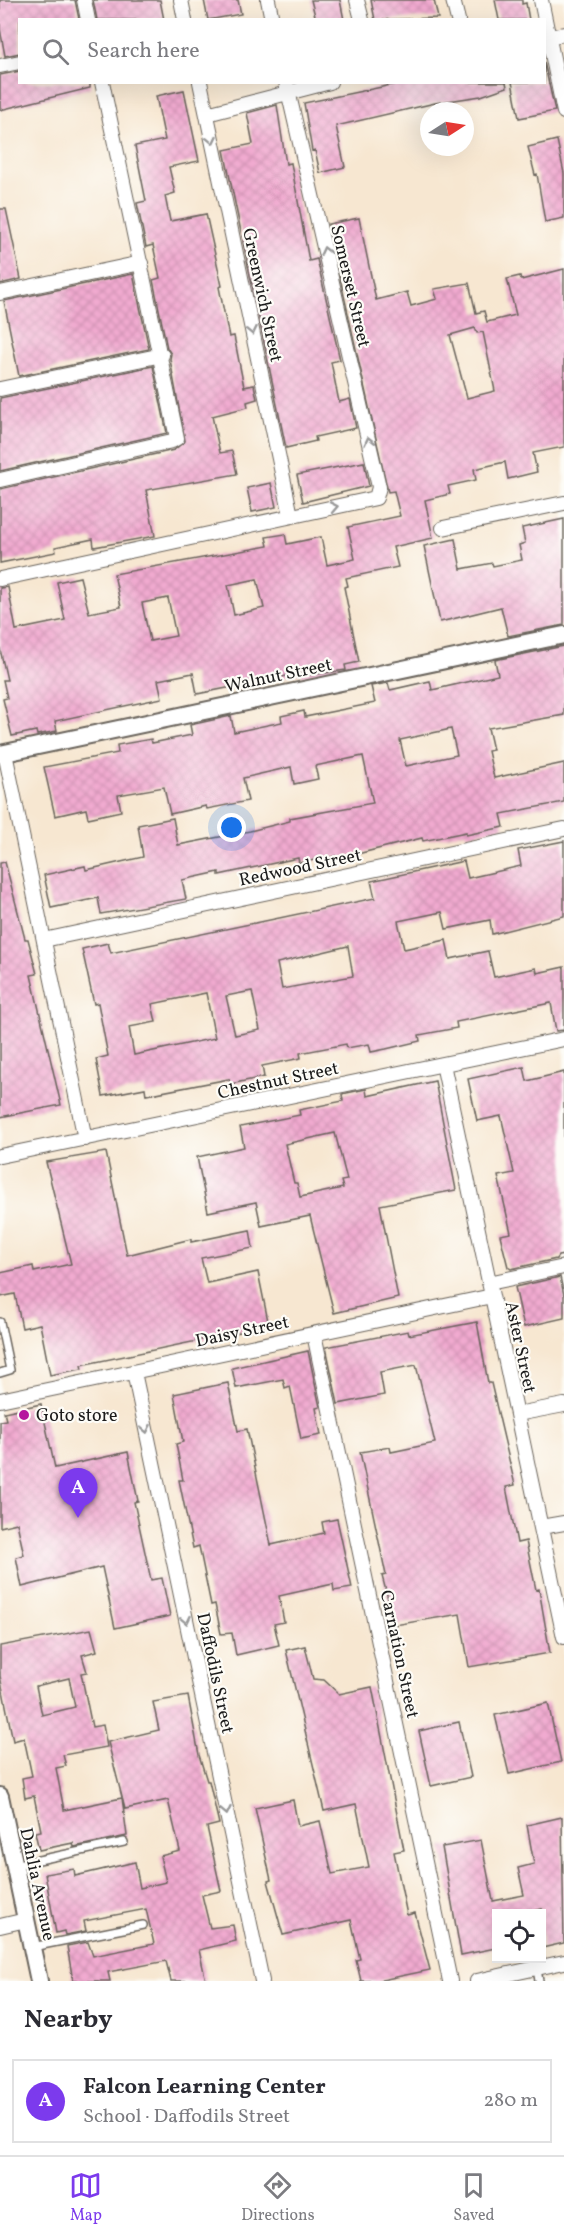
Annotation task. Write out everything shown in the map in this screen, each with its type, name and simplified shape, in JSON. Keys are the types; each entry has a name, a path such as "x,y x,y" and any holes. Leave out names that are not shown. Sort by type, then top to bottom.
{"street":[{"path":"84,0 88,18"},
{"path":"181,0 185,18"},
{"path":"268,0 272,18"},
{"path":"357,0 362,18"},
{"path":"453,0 458,18"},
{"path":"541,0 544,18"},
{"path":"564,34 547,38 564,112"},
{"path":"0,66 18,62"},
{"path":"0,480 177,438 162,355 102,84"},
{"name":"Greenwich Street","path":"200,84 291,516"},
{"path":"207,114 287,87 313,84"},
{"name":"Somerset Street","path":"287,87 379,487 376,498 291,516"},
{"path":"0,293 141,263"},
{"path":"0,388 162,355"},
{"path":"443,528 564,503"},
{"path":"0,579 291,516"},
{"name":"Walnut Street","path":"2,753 564,635"},
{"path":"2,753 85,1139"},
{"name":"Redwood Street","path":"44,940 564,829"},
{"name":"Chestnut Street","path":"0,1156 564,1039"},
{"name":"Aster Street","path":"444,1064 564,1637"},
{"name":"Daisy Street","path":"0,1400 314,1334 491,1289 564,1267"},
{"name":"Carnation Street","path":"314,1334 450,1981"},
{"name":"Daffodils Street","path":"134,1372 262,1981"},
{"path":"517,1414 564,1405"},
{"path":"541,1527 564,1523"},
{"name":"Dahlia Avenue","path":"0,1796 39,1981"},
{"path":"0,1926 26,1920"},
{"path":"481,1981 538,1975 564,1962"}],"lane":[{"path":"0,1322 10,1370 0,1372"},
{"path":"15,1866 124,1842"},
{"path":"32,1947 143,1924"}],"building":[{"path":"0,0 75,0 79,18 18,18 18,53 5,56 0,29"},
{"path":"93,0 160,0 164,18 97,18"},
{"path":"204,0 238,0 241,14 208,18"},
{"path":"311,0 340,0 344,18 316,18"},
{"path":"371,0 434,0 438,18 375,18"},
{"path":"495,0 522,0 522,4 526,3 529,18 499,18"},
{"path":"18,71 18,84 90,84 90,88 0,110 0,75"},
{"path":"546,71 555,111 519,118 512,84 546,84"},
{"path":"396,84 506,84 507,87 481,96 442,102 420,102 420,106 336,126 345,167 320,173 315,150 312,151 304,103"},
{"path":"184,90 199,161 169,167 175,193 165,196 170,221 206,214 222,286 219,287 229,337 234,336 244,387 254,385 257,399 247,402 248,407 212,416 220,453 232,451 237,474 146,490 155,536 94,547 93,539 55,547 56,552 0,563 0,489 174,450 185,441 171,354 167,348 153,280 160,278 153,245 146,247 137,203 146,201 135,146 165,140 156,96"},
{"path":"277,105 286,164 291,163 309,261 317,259 340,360 331,362 339,402 350,399 356,428 315,437 316,441 286,448 224,150 253,144 247,113"},
{"path":"557,140 564,173 564,218 545,222 537,174 535,175 528,147"},
{"path":"0,209 6,209 21,279 0,284"},
{"path":"359,218 376,300 407,292 411,306 437,299 434,289 469,283 476,313 484,311 487,322 516,315 507,279 520,276 521,280 564,269 564,447 533,453 537,472 508,479 505,462 474,469 476,480 448,486 450,494 425,500 433,538 393,547 398,567 346,578 348,586 344,587 359,662 345,665 346,670 302,676 301,673 197,694 193,673 158,680 162,698 55,721 57,731 37,735 36,731 12,736 3,699 7,698 3,680 7,680 0,649 0,588 8,587 16,630 65,620 57,582 80,577 89,613 121,607 114,574 268,546 266,537 285,534 287,544 321,537 327,565 355,559 348,527 400,516 394,491 388,492 328,224","holes":["475,328 477,333 483,332 495,391 467,398 450,335","257,579 264,608 234,615 228,585","168,598 176,636 150,641 142,603"]},
{"path":"133,274 149,349 19,376 4,301"},
{"path":"153,366 167,433 0,471 0,398"},
{"path":"364,462 369,486 303,502 297,475"},
{"path":"271,483 276,507 252,512 247,488"},
{"path":"564,519 564,625 508,636 501,607 440,622 424,546 455,539 461,569 492,563 493,566 522,560 519,545 525,543 522,528"},
{"path":"564,646 564,715 488,728 493,750 488,751 494,778 564,763 564,802 501,814 504,827 466,835 466,832 423,841 422,838 337,859 336,856 299,863 298,858 219,875 219,872 182,880 186,899 101,914 98,898 51,908 44,875 85,866 86,870 143,857 138,825 173,818 178,845 250,831 290,821 290,818 373,803 363,756 315,766 318,779 294,784 291,767 243,778 248,801 207,809 206,806 170,814 164,787 118,795 121,811 88,818 86,809 55,816 44,767 118,753 117,745 151,739 152,743 192,735 190,725 231,716 234,732 282,722 281,716 304,711 305,717 375,703 371,686 388,683 390,690 430,681 432,690 498,675 495,660","holes":["451,729 457,755 406,766 400,740"]},
{"path":"564,841 564,916 492,934 490,920 446,929 442,912 398,921 404,949 446,940 450,959 488,951 494,977 536,968 537,973 564,967 564,1030 556,1031 551,1003 456,1022 457,1028 419,1035 420,1041 371,1052 369,1044 347,1048 346,1044 300,1053 301,1058 262,1066 264,1077 230,1084 229,1079 146,1095 145,1088 103,1096 96,1059 108,1056 98,1003 94,1004 82,949 108,943 111,953 375,898 371,881 464,861 468,878 521,866 518,850","holes":["348,946 353,976 282,989 277,963","252,991 260,1030 235,1035 226,996","206,993 215,1038 134,1055 129,1027 156,1022 152,1004"]},
{"path":"5,862 25,939 28,939 37,974 31,975 61,1105 0,1117 0,863"},
{"path":"524,1067 527,1081 564,1072 564,1255 556,1259 511,1269 508,1267 500,1235 511,1233 498,1176 514,1173 501,1116 477,1121 468,1079"},
{"path":"435,1081 456,1190 380,1205 398,1298 334,1313 310,1216 261,1226 256,1202 208,1212 197,1157 244,1147 240,1127 300,1115 299,1110 343,1101 342,1094 366,1089 367,1096","holes":["335,1133 347,1180 341,1181 343,1188 300,1197 297,1183 294,1183 285,1144"]},
{"path":"106,1152 127,1255 191,1239 191,1242 250,1230 253,1248 201,1258 207,1283 258,1272 269,1326 81,1365 82,1369 50,1375 40,1324 22,1328 15,1294 0,1297 0,1273 33,1266 34,1272 71,1264 46,1162"},
{"path":"560,1277 564,1295 564,1318 524,1327 515,1287"},
{"path":"477,1322 488,1383 491,1383 515,1485 506,1487 517,1543 526,1541 536,1590 539,1589 550,1653 469,1667 460,1614 395,1625 382,1576 386,1575 360,1452 390,1447 391,1452 435,1443 416,1365 380,1372 384,1395 338,1404 326,1347 408,1331 409,1335"},
{"path":"308,1351 320,1407 316,1408 321,1435 301,1439 290,1386 285,1388 283,1379 236,1388 232,1368"},
{"path":"228,1383 238,1431 247,1429 271,1545 324,1533 322,1522 337,1519 352,1588 334,1591 333,1584 279,1596 284,1622 274,1624 279,1645 236,1655 232,1633 221,1634 215,1604 211,1605 199,1546 193,1548 179,1480 183,1480 176,1444 183,1442 174,1394"},
{"path":"41,1404 55,1468 128,1452 138,1501 134,1502 151,1580 162,1578 170,1616 115,1628 102,1567 22,1587 16,1557 24,1555 17,1523 0,1527 0,1421 6,1420 4,1412"},
{"path":"91,1629 97,1651 82,1655 87,1672 81,1673 92,1727 103,1725 107,1747 63,1755 66,1766 56,1768 64,1810 122,1798 127,1836 74,1847 73,1843 39,1850 35,1832 41,1831 34,1796 25,1798 22,1778 32,1776 24,1738 13,1741 0,1676 0,1646","holes":["69,1678 75,1707 42,1715 36,1686"]},
{"path":"305,1646 313,1679 324,1680 339,1694 372,1687 404,1850 394,1852 407,1915 415,1913 430,1970 377,1981 361,1981 356,1960 360,1959 351,1920 283,1935 268,1881 271,1880 255,1808 293,1800 298,1826 320,1821 332,1874 369,1867 356,1804 324,1811 286,1650"},
{"path":"188,1696 199,1755 207,1781 209,1781 219,1824 207,1827 221,1891 202,1895 210,1928 233,1925 236,1941 199,1950 206,1981 171,1981 166,1961 108,1972 110,1981 73,1981 67,1946 88,1942 93,1956 154,1944 146,1909 84,1921 86,1931 65,1935 64,1931 56,1933 45,1874 74,1869 75,1876 135,1862 140,1888 166,1882 160,1856 180,1851 168,1800 125,1809 108,1742 159,1730 153,1702"},
{"path":"548,1703 561,1762 509,1774 495,1715"},
{"path":"459,1722 471,1777 431,1786 419,1731"},
{"path":"562,1817 564,1943 546,1947 546,1909 492,1909 492,1949 461,1955 442,1847 481,1840 493,1901 524,1895 518,1868 534,1864 527,1825"}],"place":[{"name":"Goto store","path":"24,1415"},
{"name":"Falcon Learning Center","path":"78,1518"}]}
